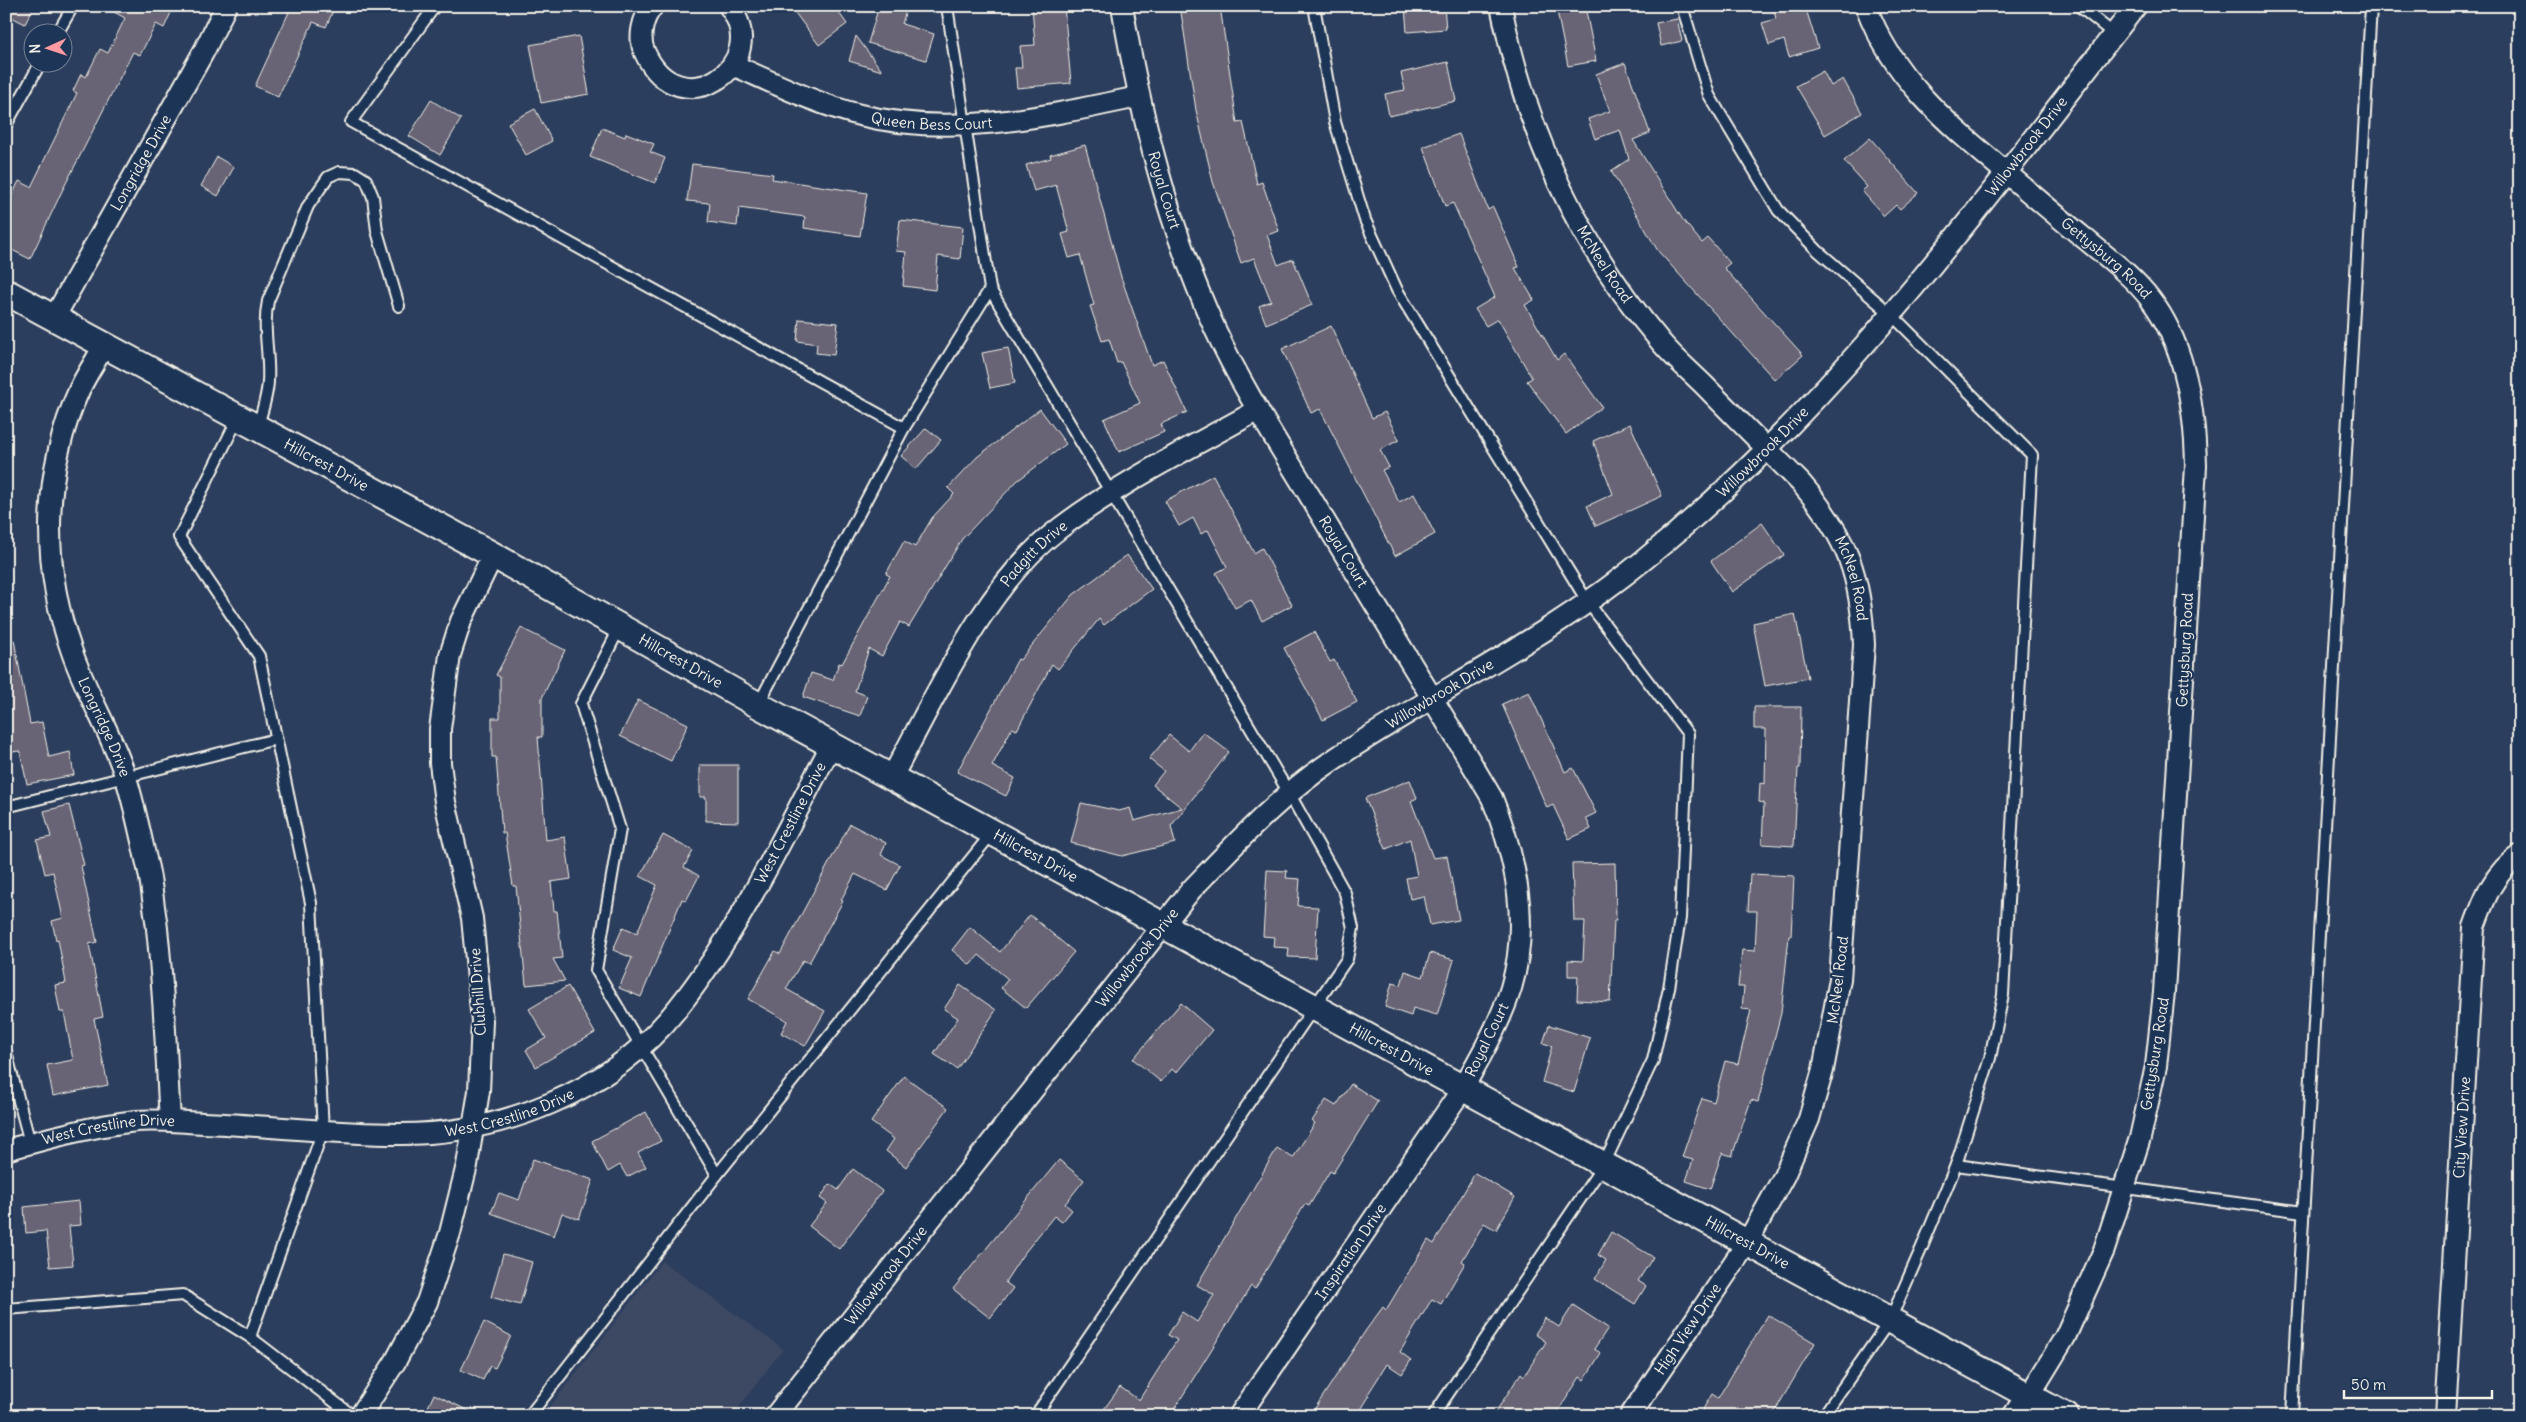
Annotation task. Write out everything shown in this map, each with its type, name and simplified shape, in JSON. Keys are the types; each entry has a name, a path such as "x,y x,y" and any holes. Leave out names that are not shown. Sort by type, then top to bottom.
{"street":[{"name":"Longridge Drive","path":"54,318 204,52 226,6"},
{"path":"653,6 643,26 642,47 653,69 660,76 674,84 694,87 706,85 721,78 733,64 741,41 736,16 729,6"},
{"name":"Royal Court","path":"1122,6 1138,97 1149,146 1200,293 1216,330 1258,410 1492,798 1507,835 1518,893 1517,958 1511,988 1494,1031 1463,1088"},
{"name":"McNeel Road","path":"1501,6 1510,52 1530,119 1557,183 1590,244 1609,273 1660,341 1818,502 1843,543 1858,584 1862,605 1864,645 1840,979 1836,1009 1809,1119 1784,1176 1747,1243"},
{"name":"Gettysburg Road","path":"1866,6 1886,46 1908,81 1943,120 2121,269 2151,300 2170,334 2180,359 2195,430 2196,466 2164,992 2156,1066 2140,1138 2104,1250 2065,1337 2023,1406"},
{"name":"Willowbrook Drive","path":"776,1416 1191,890 1250,828 1289,793 1335,758 1552,626 1644,561 1767,448 1845,369 1892,315 2136,6"},
{"name":"Queen Bess Court","path":"733,64 818,102 860,115 923,124 964,125 1044,116 1138,97"},
{"name":"Hillcrest Drive","path":"6,292 493,555 758,705 1890,1320 2023,1406 2066,1416"},
{"name":"Longridge Drive","path":"104,346 80,387 60,445 50,506 49,550 54,586 72,654 101,714 126,778 149,871 160,951 170,1121"},
{"name":"Padgitt Drive","path":"892,777 972,631 1000,590 1024,562 1059,528 1111,494 1258,410"},
{"name":"Clubhill Drive","path":"360,1416 395,1362 427,1302 450,1233 467,1165 479,1091 482,1021 472,918 445,802 440,763 440,729 450,655 461,621 493,555"},
{"name":"West Crestline Drive","path":"6,1150 85,1129 138,1121 170,1121 398,1134 473,1127 511,1119 553,1103 594,1081 641,1046 676,1010 726,940 832,744"},
{"name":"City View Drive","path":"2445,1416 2474,927 2486,892 2508,862 2520,855"},
{"name":"Inspiration Drive","path":"1240,1416 1463,1088"},
{"name":"High View Drive","path":"1630,1416 1747,1243"}],"lane":[{"path":"64,22 73,6"},
{"path":"435,6 351,122 904,428"},
{"path":"947,6 990,289 1289,793 1345,893 1353,928 1347,959 1035,1416"},
{"path":"1314,6 1335,122 1365,220 1397,290 1587,601 1688,734 1680,918 1669,988 1653,1060 1604,1164 1433,1416"},
{"path":"1682,6 1709,95 1778,210 1817,250 1892,315 2032,455 2003,995 1990,1058 1956,1165 1890,1320 1824,1416"},
{"path":"2079,6 2114,34"},
{"path":"2292,1416 2371,6"},
{"path":"6,125 35,72"},
{"path":"250,1337 323,1130 311,903 258,656 179,537 248,423 266,399 268,380 265,314 268,301 308,206 328,177 339,172 355,173 366,180 373,198 377,231 386,269 399,306"},
{"path":"758,705 904,428 990,289"},
{"path":"620,627 581,704 620,829 596,970 717,1175"},
{"path":"6,807 276,740"},
{"path":"529,1416 717,1175 993,831"},
{"path":"6,1052 30,1143"},
{"path":"1956,1165 2302,1212"},
{"path":"6,1308 183,1295 250,1337 354,1416"}],"shaded area":[{"path":"662,1261 783,1349 732,1416 543,1416"}],"building":[{"path":"6,6 34,6 26,22 22,22 6,14"},
{"path":"103,6 174,6 164,28 156,24 140,55 133,52 62,191 30,259 6,247 6,208 19,181 31,187 77,93 73,91 81,74 86,77 100,49 108,53 125,18"},
{"path":"277,6 335,6 326,27 313,22 278,97 255,86 289,12"},
{"path":"790,6 834,6 847,24 819,45"},
{"path":"879,6 907,6 902,24 934,34 926,60 868,43"},
{"path":"1032,6 1064,6 1071,83 1017,88 1015,68 1022,68 1020,46 1035,45"},
{"path":"1180,6 1220,6 1237,123 1243,122 1257,184 1262,182 1279,231 1267,235 1278,265 1293,259 1312,305 1266,324 1259,306 1271,301 1254,258 1241,263 1213,182 1196,110"},
{"path":"1405,6 1444,6 1446,29 1407,32"},
{"path":"1556,6 1585,6 1596,61 1568,66"},
{"path":"1773,6 1805,6 1818,48 1789,57 1784,40 1769,45 1762,23 1776,19"},
{"path":"1677,19 1682,41 1661,46 1656,23"},
{"path":"579,36 589,94 541,103 530,45"},
{"path":"856,36 882,71 849,61"},
{"path":"1448,62 1456,101 1389,116 1385,94 1405,90 1401,73"},
{"path":"1625,63 1650,133 1633,140 1683,220 1702,243 1708,238 1730,263 1724,268 1803,355 1775,380 1658,251 1611,171 1629,159 1620,130 1595,139 1588,119 1610,111 1596,74"},
{"path":"1823,71 1831,86 1843,79 1862,113 1825,135 1796,86"},
{"path":"431,100 461,119 440,155 409,136"},
{"path":"535,109 552,141 526,155 508,123"},
{"path":"602,128 625,137 626,133 654,144 650,152 665,158 655,183 590,157"},
{"path":"1459,134 1488,210 1493,207 1519,267 1515,268 1534,300 1525,305 1557,360 1564,354 1602,407 1566,434 1527,381 1532,378 1498,319 1486,326 1475,309 1495,297 1453,203 1445,206 1423,147"},
{"path":"1870,138 1918,193 1900,209 1896,205 1884,216 1862,191 1867,187 1844,161"},
{"path":"1085,145 1121,277 1152,365 1163,360 1187,412 1161,424 1164,432 1119,452 1104,419 1140,403 1121,362 1117,363 1109,339 1102,341 1090,306 1094,305 1080,255 1069,258 1062,234 1069,232 1056,185 1034,191 1026,165 1051,158 1050,155"},
{"path":"217,157 234,167 218,196 201,186"},
{"path":"692,164 773,174 772,179 867,193 860,236 804,228 805,217 739,208 737,226 708,222 710,203 687,201"},
{"path":"900,220 963,227 960,259 938,256 935,290 903,286 906,252 896,251"},
{"path":"799,319 838,323 834,355 816,353 817,344 797,341"},
{"path":"1331,326 1372,418 1385,412 1399,440 1380,450 1389,467 1382,470 1399,502 1414,494 1435,534 1395,556 1320,409 1311,413 1282,349"},
{"path":"1008,348 1015,383 990,388 982,353"},
{"path":"1040,409 1066,444 1017,481 962,539 909,627 900,622 882,656 869,649 855,691 867,696 860,716 803,697 811,673 833,680 839,663 842,664 890,576 886,574 904,541 915,547 932,518 954,494 948,488 977,457"},
{"path":"1630,424 1662,496 1596,526 1587,506 1613,494 1593,441"},
{"path":"926,428 941,440 916,469 901,456"},
{"path":"1213,475 1254,553 1262,548 1292,605 1262,621 1251,600 1235,608 1216,573 1227,567 1208,530 1201,534 1193,518 1179,526 1165,501"},
{"path":"1762,523 1784,555 1732,592 1711,561"},
{"path":"1127,555 1152,589 1104,625 1099,619 1058,669 1052,664 1017,730 1012,728 992,766 1015,778 1006,796 957,772 1018,659 1020,660 1073,595"},
{"path":"1795,614 1808,678 1765,686 1753,623"},
{"path":"521,628 565,650 542,698 542,737 538,737 546,840 565,837 571,879 551,882 554,911 557,911 562,958 553,959 565,981 526,985 516,886 513,886 505,833 502,833 496,757 492,757 492,718 500,718 500,677 496,675"},
{"path":"1314,632 1330,662 1334,660 1357,702 1323,720 1284,648"},
{"path":"14,640 30,724 42,722 49,757 70,752 74,775 27,784 20,751 10,752 6,732 6,641"},
{"path":"1529,692 1565,772 1573,768 1596,813 1586,818 1591,829 1569,839 1553,805 1547,808 1502,704"},
{"path":"638,700 688,724 671,761 620,736"},
{"path":"1754,707 1801,707 1800,768 1798,768 1794,846 1762,844 1764,803 1759,802 1760,783 1765,784 1766,729 1754,729"},
{"path":"1203,732 1229,752 1171,826 1175,843 1122,856 1071,843 1081,803 1119,811 1130,808 1134,821 1182,808 1153,785 1164,771 1149,759 1169,735 1189,751"},
{"path":"700,765 738,765 738,822 706,821 706,797 700,797"},
{"path":"1410,780 1417,798 1411,801 1433,858 1447,856 1459,920 1430,925 1424,896 1410,899 1406,878 1417,876 1410,839 1386,849 1365,798"},
{"path":"69,805 84,865 81,866 97,942 89,944 103,1017 94,1019 108,1085 53,1096 47,1065 73,1060 64,1012 60,1012 55,985 66,983 58,939 56,940 52,921 63,918 53,872 45,874 37,840 51,837 44,811"},
{"path":"850,824 886,843 881,855 900,865 887,890 855,874 841,900 843,901 809,963 803,960 786,989 825,1011 805,1046 781,1033 787,1021 748,999 775,951 780,954"},
{"path":"663,835 693,851 684,867 699,876 686,901 682,899 641,997 619,988 632,958 613,950 623,927 637,933 657,885 640,876"},
{"path":"1615,863 1616,920 1614,920 1610,1002 1577,1000 1578,976 1568,976 1568,960 1583,961 1585,921 1574,921 1572,864"},
{"path":"1267,870 1287,871 1286,878 1300,879 1298,906 1318,907 1315,958 1288,957 1289,948 1273,947 1274,937 1263,936"},
{"path":"1750,874 1794,876 1791,936 1789,936 1781,1013 1758,1102 1751,1100 1732,1156 1722,1153 1710,1189 1686,1181 1693,1160 1682,1157 1702,1098 1714,1102 1725,1061 1738,1064 1751,1010 1742,1009 1744,987 1738,987 1742,950 1755,951 1757,911 1748,911"},
{"path":"1030,915 1074,952 1026,1008 1001,988 1008,979 979,955 970,965 952,950 970,927 1000,952"},
{"path":"1430,953 1454,960 1437,1015 1413,1008 1411,1016 1385,1007 1392,983 1401,985 1405,971 1423,977"},
{"path":"960,985 996,1010 957,1069 934,1054 958,1018 944,1009"},
{"path":"568,986 595,1033 536,1067 526,1050 546,1038 529,1009"},
{"path":"1181,1003 1212,1030 1176,1073 1172,1069 1161,1082 1133,1059"},
{"path":"1549,1025 1590,1038 1574,1092 1542,1082 1552,1046 1543,1043"},
{"path":"904,1076 948,1108 906,1167 886,1151 894,1139 871,1122"},
{"path":"1351,1084 1378,1101 1333,1173 1330,1171 1309,1206 1305,1204 1255,1289 1251,1286 1170,1416 1099,1416 1120,1387 1139,1400 1177,1340 1168,1335 1182,1312 1197,1322 1214,1295 1197,1285 1277,1148 1293,1158 1315,1123 1312,1121 1326,1100 1336,1106"},
{"path":"646,1112 661,1141 638,1153 646,1167 627,1177 620,1165 608,1172 592,1141"},
{"path":"533,1159 593,1180 579,1219 562,1213 554,1236 491,1213 499,1193 519,1200"},
{"path":"1059,1160 1084,1180 1065,1204 1072,1210 1062,1222 1054,1216 1022,1256 1005,1282 1013,1288 990,1318 953,1289"},
{"path":"853,1169 882,1191 839,1249 809,1226 827,1203 820,1198 830,1184 838,1190"},
{"path":"1475,1173 1515,1197 1496,1230 1484,1223 1462,1261 1465,1263 1441,1304 1432,1299 1400,1352 1411,1360 1402,1374 1387,1364 1357,1416 1310,1416 1366,1330 1383,1307 1386,1310 1428,1240 1434,1244"},
{"path":"79,1201 81,1225 69,1226 73,1265 50,1267 46,1231 26,1233 24,1207"},
{"path":"1611,1232 1653,1257 1638,1281 1646,1286 1635,1304 1595,1279 1606,1260 1598,1255"},
{"path":"503,1254 532,1262 520,1305 491,1297"},
{"path":"1573,1305 1608,1328 1594,1349 1601,1353 1584,1380 1580,1377 1555,1416 1493,1416 1521,1373 1524,1376 1546,1342 1535,1334 1545,1318 1559,1327"},
{"path":"1768,1315 1815,1343 1772,1416 1699,1416 1712,1394 1718,1398"},
{"path":"484,1322 511,1336 495,1368 490,1366 483,1380 461,1370"},
{"path":"434,1394 479,1416 424,1416"}]}
